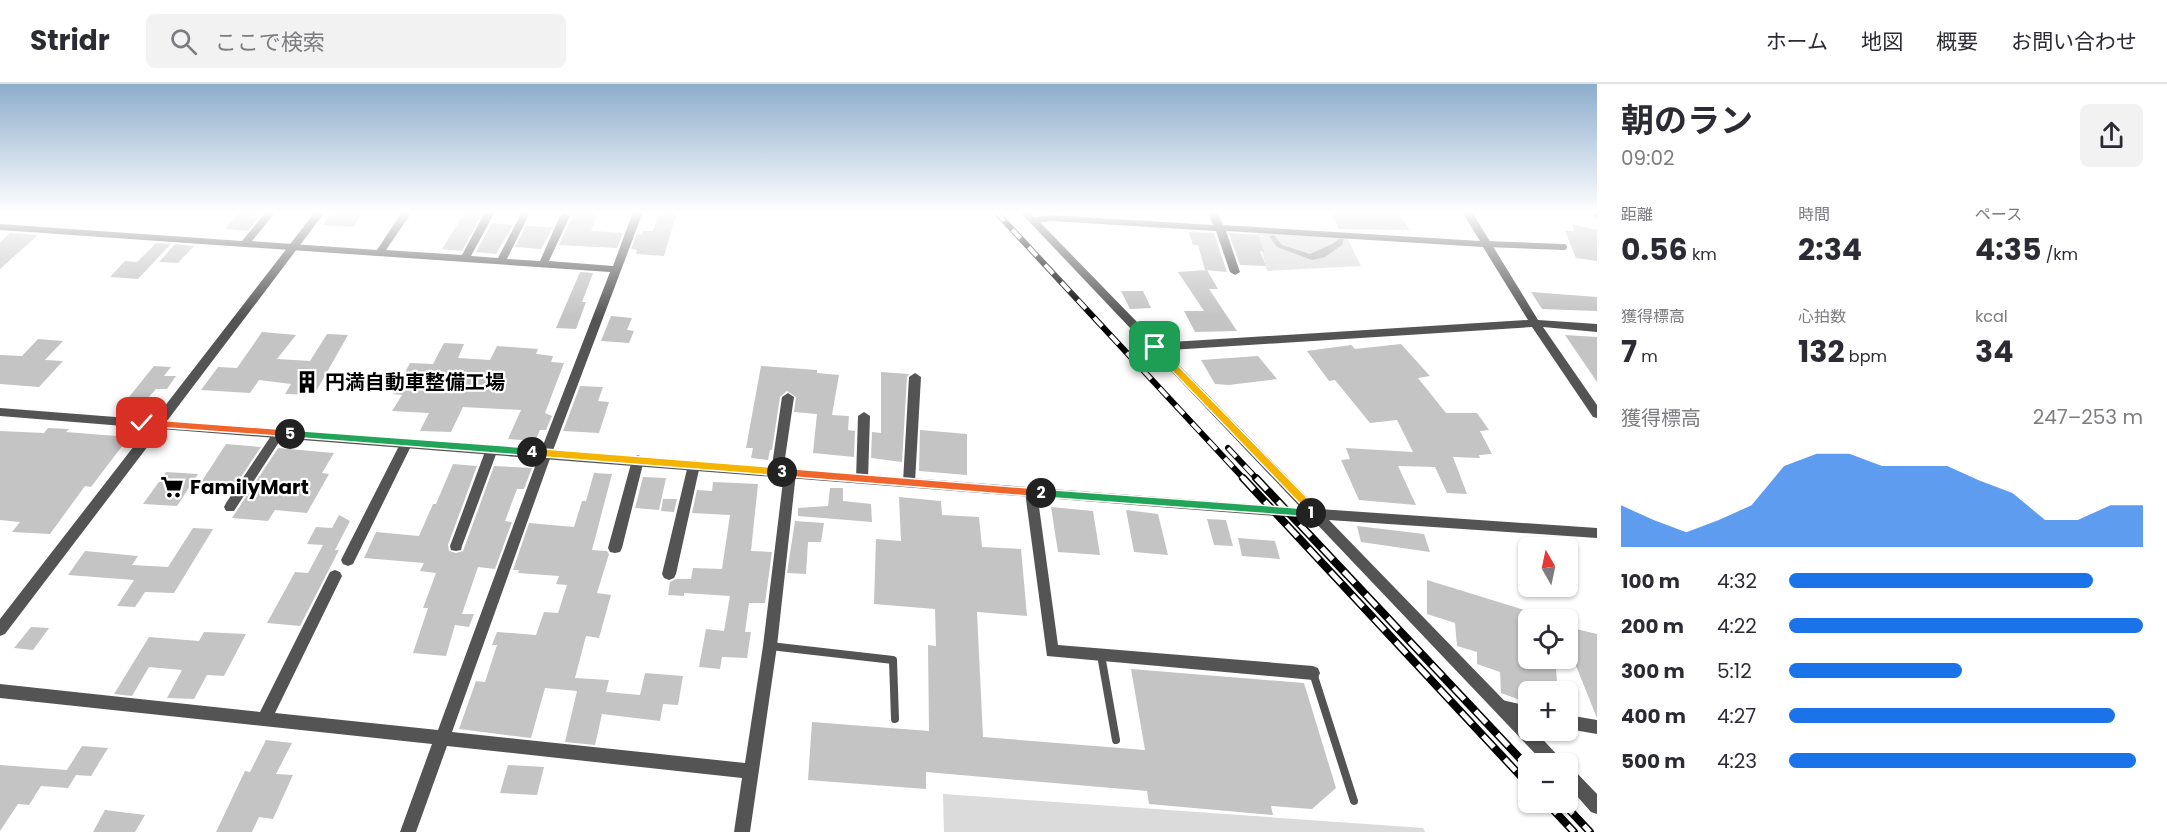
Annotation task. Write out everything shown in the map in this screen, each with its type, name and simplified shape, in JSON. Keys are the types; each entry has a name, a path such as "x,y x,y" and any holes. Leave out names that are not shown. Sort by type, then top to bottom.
{"street":[{"path":"0,630 293,247"},
{"path":"307,247 616,269"},
{"path":"380,252 383,247"},
{"path":"465,258 471,247"},
{"path":"501,261 508,247"},
{"path":"543,264 551,247"},
{"path":"408,832 546,453 625,247"},
{"path":"1059,247 1546,753"},
{"path":"1227,247 1235,272"},
{"path":"1489,247 1535,323 1593,403 1597,414"},
{"path":"1155,347 1535,323 1597,328"},
{"path":"909,482 915,377"},
{"path":"742,832 770,646 788,397"},
{"path":"0,412 1031,492 1597,533"},
{"path":"862,479 864,416"},
{"path":"230,507 279,433"},
{"path":"348,560 407,442"},
{"path":"456,546 492,449"},
{"path":"615,548 638,460"},
{"path":"669,574 694,465"},
{"path":"1031,492 1052,651 1313,673"},
{"path":"264,720 335,576"},
{"path":"0,691 752,771"},
{"path":"1502,707 1518,711"},
{"path":"1578,724 1597,727"},
{"path":"1578,786 1597,806"}],"lane":[{"path":"1543,247 1564,248"},
{"path":"770,646 892,660 895,718"},
{"path":"1101,655 1116,740"},
{"path":"1313,673 1354,801"}],"shaded area":[{"path":"1261,247 1351,247 1361,266 1267,271"},
{"path":"1277,247 1288,247 1310,254 1326,247 1339,247 1325,257 1312,260"},
{"path":"943,794 1423,828 1425,832 944,832"}],"building":[{"path":"0,247 25,247 0,269"},
{"path":"152,247 168,247 138,279 110,277 125,261 137,262"},
{"path":"172,247 193,247 178,263 159,262"},
{"path":"443,247 464,247 462,251 442,249"},
{"path":"479,247 500,247 496,254 476,252"},
{"path":"515,247 542,247 541,249"},
{"path":"632,247 667,247 664,256 636,254 637,250 631,249"},
{"path":"1199,247 1219,247 1227,272 1205,270"},
{"path":"1234,247 1262,247 1264,252 1260,251 1266,266 1240,265"},
{"path":"1571,247 1597,247 1597,261 1576,258"},
{"path":"1207,270 1218,289 1209,289 1237,331 1195,332 1184,311 1204,311 1178,272"},
{"path":"580,272 593,273 582,302 586,302 576,329 556,328"},
{"path":"1121,291 1143,291 1151,308 1130,309"},
{"path":"1531,292 1597,297 1597,311 1542,309"},
{"path":"611,316 632,318 627,330 634,331 629,343 601,341"},
{"path":"262,332 296,335 277,359 310,361 327,334 348,335 314,395 285,394 291,384 259,380 250,393 201,390 218,367 237,368"},
{"path":"1565,335 1597,337 1597,382"},
{"path":"38,339 63,341 45,360 63,361 39,387 0,384 0,355 22,356"},
{"path":"444,343 464,344 458,358 490,360 497,346 538,349 536,354 553,356 551,362 564,363 545,413 552,416 546,430 540,430 535,441 508,439 521,410 463,407 451,432 420,431 429,413 392,411 402,395 393,394 410,363 433,364"},
{"path":"1401,344 1430,376 1418,378 1446,413 1477,413 1489,430 1480,431 1492,454 1479,455 1480,458 1453,457 1467,494 1447,493 1435,467 1398,466 1416,505 1359,500 1341,460 1350,459 1346,448 1413,452 1397,420 1370,423 1335,380 1329,381 1307,351 1351,345 1355,349"},
{"path":"1258,356 1277,379 1229,385 1215,384 1201,360"},
{"path":"154,366 171,367 164,376 176,376 167,389 156,389 148,398 129,397"},
{"path":"761,366 817,370 817,373 839,375 832,415 849,416 848,430 855,431 854,457 813,453 817,414 794,412 796,397 787,391 780,397 772,450 770,450 768,460 751,458 753,448 746,448"},
{"path":"881,372 909,374 902,462 871,458 872,432 881,433"},
{"path":"580,386 603,387 598,401 609,402 599,433 563,431"},
{"path":"48,428 69,429 66,432 129,437 91,487 85,486 50,534 12,532 20,522 0,520 0,431 44,433"},
{"path":"920,430 967,434 967,475 919,471"},
{"path":"226,444 261,447 235,486 200,484"},
{"path":"278,448 334,453 322,473 329,474 307,513 275,510 268,521 232,518"},
{"path":"453,464 477,466 448,545 449,551 456,553 463,551 494,466 532,468 524,489 517,489 505,521 512,522 495,569 478,567 462,614 474,614 469,627 455,625 446,656 413,653 428,608 423,608 436,573 420,571 424,563 364,558 376,532 419,536"},
{"path":"166,472 198,474 177,506 143,504"},
{"path":"594,473 612,474 592,550 607,551 609,554 597,593 611,595 599,638 586,636 575,678 609,680 606,692 640,695 645,673 683,676 678,705 663,704 660,721 602,714 595,745 565,742 577,691 545,688 531,738 459,729 476,681 485,682 497,645 492,645 497,632 536,635 544,612 558,613 567,585 556,584 559,576 518,573 519,570 513,570 529,523 574,527 582,501 586,501"},
{"path":"643,477 666,478 659,510 635,508"},
{"path":"713,482 758,484 751,551 772,552 765,603 749,603 745,632 751,632 747,658 722,657 720,669 699,667 706,629 724,631 730,596 684,593 684,596 668,595 670,582 676,579 691,579 693,568 722,569 730,515 692,513 697,490 712,491"},
{"path":"830,488 843,488 843,501 871,504 872,522 798,516 798,508 828,506"},
{"path":"899,497 941,501 942,515 979,517 982,547 1021,549 1027,616 977,612 983,737 1145,750 1131,669 1304,683 1336,788 1312,809 1271,806 1273,815 1149,804 1147,791 926,772 926,789 808,780 812,722 929,731 928,645 936,646 935,609 874,604 876,539 901,541"},
{"path":"663,499 677,499 674,512 661,511"},
{"path":"1051,507 1093,511 1100,555 1058,552"},
{"path":"1126,510 1158,514 1168,555 1134,552"},
{"path":"339,515 350,521 335,550 339,550 300,626 267,623 295,572 308,573 323,545 307,544 316,527 332,528"},
{"path":"1207,519 1226,520 1233,546 1214,545"},
{"path":"795,521 824,523 821,542 808,542 806,574 787,573"},
{"path":"1357,526 1424,534 1430,552 1361,542"},
{"path":"193,528 213,529 174,593 145,592 135,607 117,606 134,580 68,575 85,551 138,556 132,565 168,567"},
{"path":"1238,538 1275,541 1280,559 1242,556"},
{"path":"1427,580 1521,609 1518,609 1518,669 1556,669 1557,681 1518,681 1518,699 1501,693 1500,672 1477,664 1477,652 1457,646 1455,623 1427,614"},
{"path":"31,627 49,628 33,650 14,648"},
{"path":"1578,629 1597,634 1597,718 1577,669"},
{"path":"204,632 246,634 224,676 207,675 194,699 167,698 182,670 149,667 132,696 114,694 149,637 199,641"},
{"path":"266,740 292,743 276,774 293,775 273,819 259,817 252,832 216,832 245,771 250,772"},
{"path":"82,746 108,748 91,776 76,775 68,788 41,786 29,805 18,804 0,831 0,765 67,770"},
{"path":"508,765 544,767 537,795 500,793"},
{"path":"105,810 145,815 135,832 93,832"}],"railway":[{"path":"1028,247 1244,479"},
{"path":"1228,448 1257,479"},
{"path":"1243,478 1518,773"},
{"path":"1256,478 1518,756"},
{"path":"1556,813 1574,832"},
{"path":"1572,813 1590,832"}],"place":[{"name":"円満自動車整備工場","path":"307,382"},
{"name":"FamilyMart","path":"172,487"}],"route":[{"path":"142,423 1316,513 1155,347"}]}
